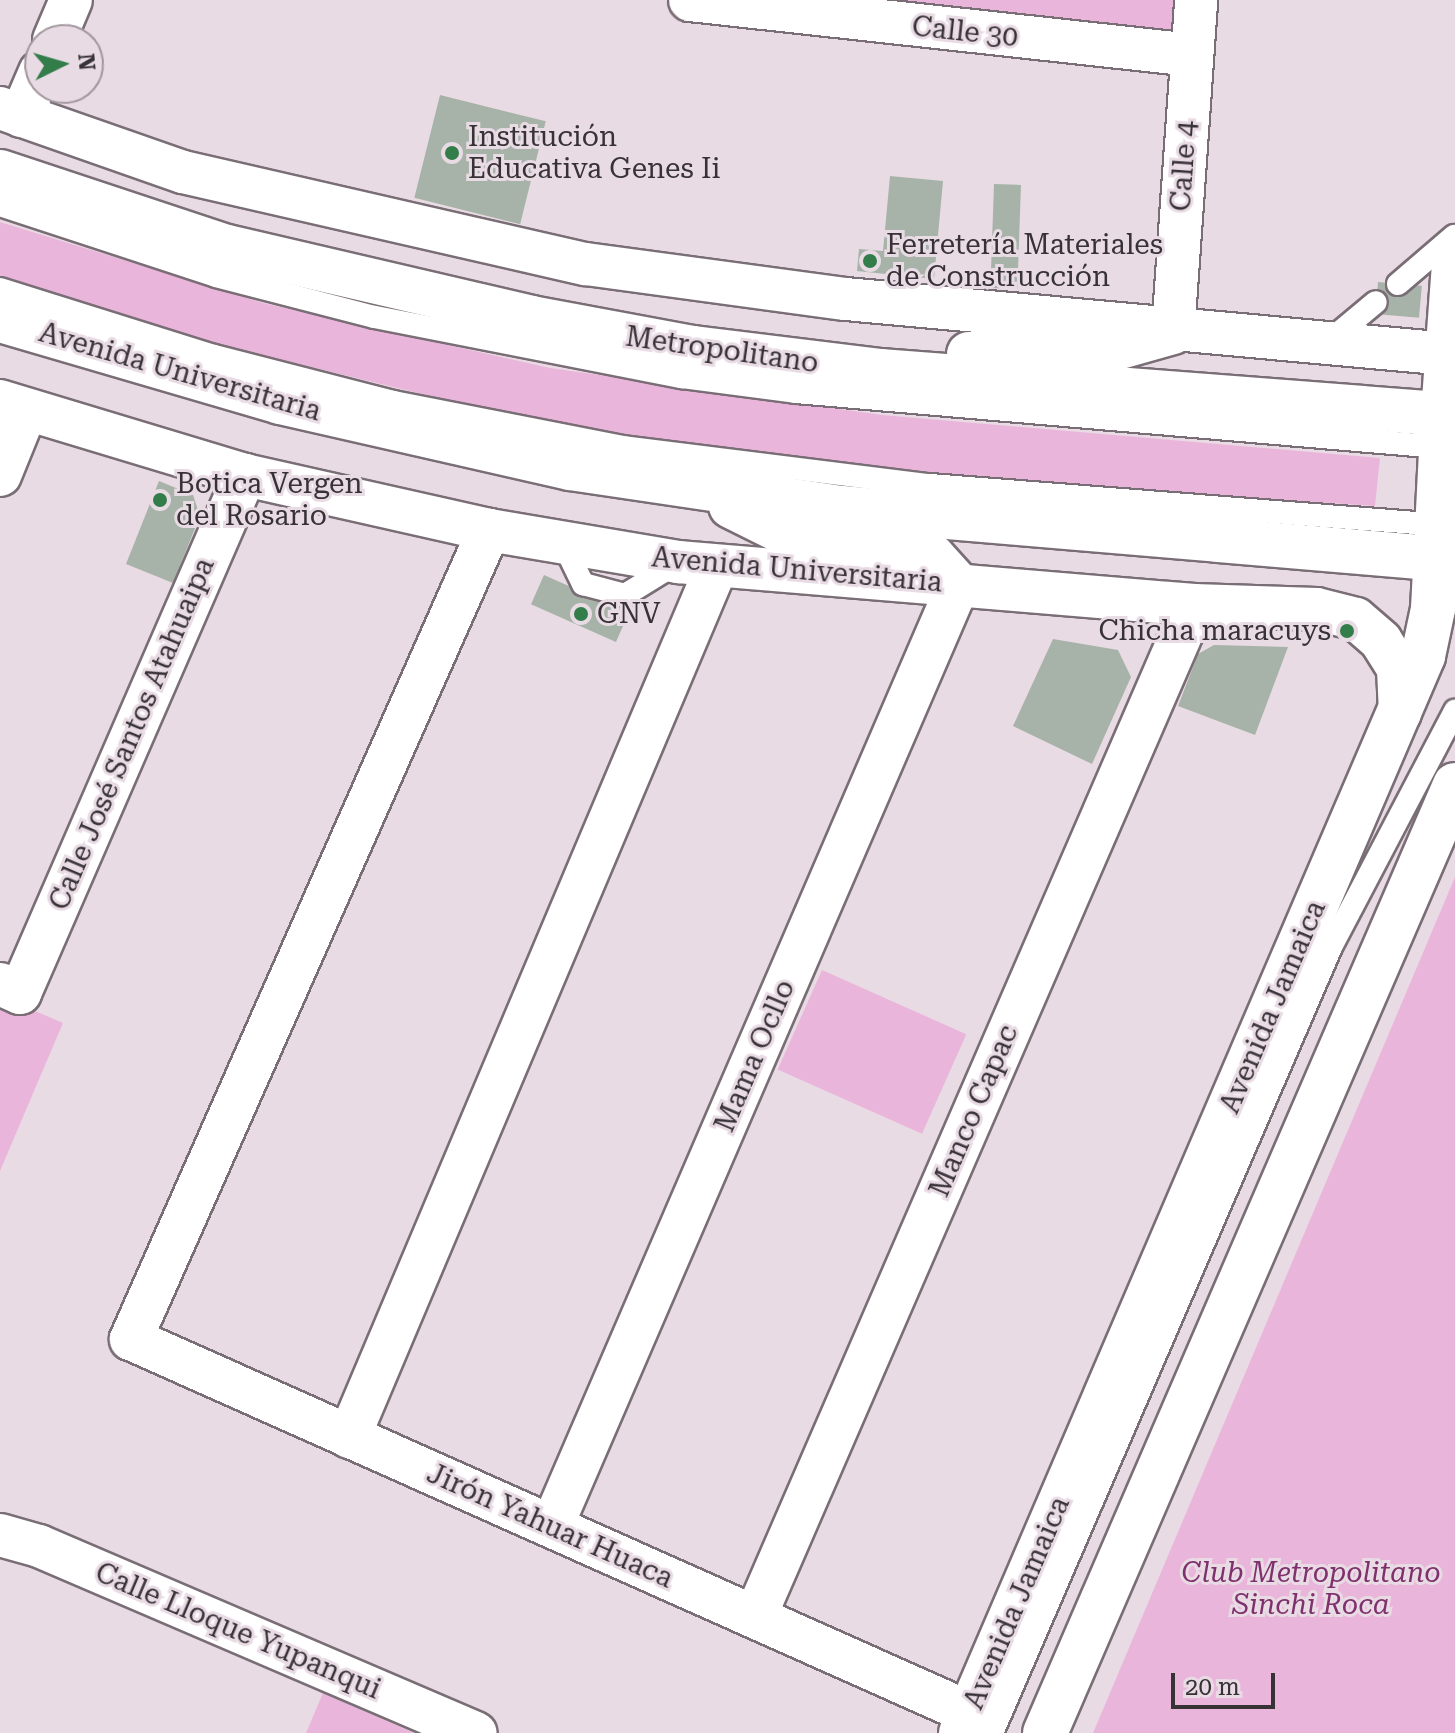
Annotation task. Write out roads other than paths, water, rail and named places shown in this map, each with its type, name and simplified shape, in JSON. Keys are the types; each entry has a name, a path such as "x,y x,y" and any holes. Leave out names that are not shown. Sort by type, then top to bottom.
{"main road":[{"path":"0,172 227,247 532,318 693,348 880,371 1449,431"},
{"name":"Avenida Jamaica","path":"974,1726 1423,656 1446,542 1448,354 1455,250"},
{"name":"Avenida Universitaria","path":"0,320 295,406 541,462 697,488 972,521 1446,542"},
{"path":"880,371 949,355 1116,348 1173,332"},
{"path":"697,488 779,530 933,557 958,585"},
{"path":"1045,1733 1455,785"}],"street":[{"path":"61,24 71,0"},
{"name":"Calle 30","path":"690,0 1192,55"},
{"name":"Calle 4","path":"1173,332 1196,0"},
{"path":"24,93 10,112 183,172 586,264 764,290 1173,332 1448,354"},
{"path":"0,475 13,406"},
{"name":"Avenida Universitaria","path":"13,406 245,475 489,530 697,565 1194,605 1317,609 1356,619 1381,641 1398,668 1400,713"},
{"name":"Calle José Santos Atahuaipa","path":"10,988 245,475"},
{"name":"Jirón Yahuar Huaca","path":"489,530 131,1339 755,1617 974,1726"},
{"path":"349,1437 697,565"},
{"name":"Mama Ocllo","path":"552,1526 958,585"},
{"name":"Manco Capac","path":"755,1617 1194,605"},
{"name":"Calle Lloque Yupanqui","path":"0,1535 39,1546 476,1733"}],"lane":[{"name":"Metropolitano","path":"0,205 216,276 375,317 682,377 796,392 1449,431"},
{"path":"1398,284 1455,235"},
{"path":"0,289 214,356 378,398 623,447 930,485 1446,542"},
{"path":"1327,343 1376,302"},
{"path":"974,1726 1331,947 1455,711"}],"place":[{"name":"Institución Educativa Genes Ii","path":"452,153"},
{"name":"Ferretería Materiales de Construcción","path":"870,261"},
{"name":"Botica Vergen del Rosario","path":"160,500"},
{"name":"GNV","path":"581,614"},
{"name":"Chicha maracuys","path":"1347,631"}],"park label":[{"name":"Club Metropolitano Sinchi Roca","path":"1311,1589"}]}
